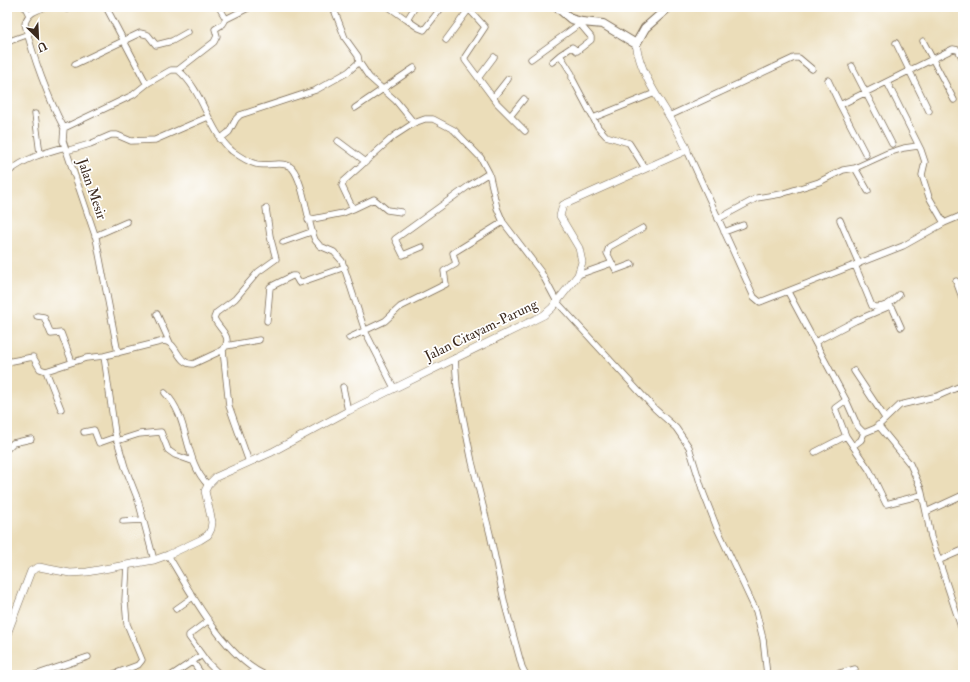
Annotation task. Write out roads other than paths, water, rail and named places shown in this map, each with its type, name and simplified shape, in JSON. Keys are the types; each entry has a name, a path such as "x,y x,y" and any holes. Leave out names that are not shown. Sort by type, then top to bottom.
{"main road":[{"path":"557,7 571,19 581,23 602,24 636,44 645,28 669,7"}],"street":[{"path":"25,7 29,15"},
{"path":"46,7 35,10 29,15 26,24 47,89 64,128 133,95 148,83 171,70 178,70 214,42 217,36 215,29 226,20 250,7"},
{"path":"64,7 67,9 72,7"},
{"path":"106,7 144,79 148,83"},
{"path":"219,7 226,20"},
{"path":"333,7 345,38 369,77 396,101 414,123"},
{"path":"389,7 424,30 442,7"},
{"path":"407,20 415,7"},
{"path":"446,40 468,8 485,27 465,57 493,98 525,131"},
{"path":"531,59 581,23 591,37 591,40 580,50 577,51 572,47 552,62"},
{"path":"75,64 142,33 148,35 156,45 160,45 172,41 188,32"},
{"path":"7,42 29,34"},
{"path":"923,41 954,100"},
{"path":"896,43 929,111"},
{"path":"636,44 642,68 655,93 670,116 687,150 757,301 763,301 788,292 903,246 944,222 963,214"},
{"path":"840,105 954,49 958,50 963,59"},
{"path":"560,55 572,74 572,78 598,127 606,136 629,143 645,168"},
{"path":"479,77 494,57"},
{"path":"670,116 794,58 799,58 812,69"},
{"path":"220,139 230,132 236,119 240,115 316,90 348,72 359,62"},
{"path":"852,66 892,144"},
{"path":"356,108 414,68"},
{"path":"178,70 192,86 220,139 239,156 254,164 284,165 292,168 300,184 311,232 317,244 334,252 342,261 365,331 394,388"},
{"path":"493,98 508,79"},
{"path":"828,80 866,155"},
{"path":"887,82 925,162 922,175 929,197 944,222"},
{"path":"593,118 655,93"},
{"path":"511,115 524,99"},
{"path":"35,114 40,154"},
{"path":"7,173 20,162 40,154 90,144 111,135 117,135 131,141 154,140 208,117"},
{"path":"353,209 342,184 394,136 414,123 425,119 450,126 481,158 490,173 497,208 503,222 541,272 557,302 655,410 676,428 689,447 701,488 717,528 756,611 763,639 767,674 759,675"},
{"name":"Jalan Mesir","path":"64,128 63,141 95,236 118,353"},
{"path":"338,141 366,162"},
{"path":"718,219 757,198 781,194 826,179 843,170 855,168 888,153 904,148 918,146"},
{"name":"Jalan Citayam-Parung","path":"208,485 216,477 272,452 348,411 549,312 578,275 582,262 579,248 560,216 563,205 687,150"},
{"path":"855,168 868,191"},
{"path":"422,247 403,255 395,239 470,185 490,173"},
{"path":"308,220 353,209 374,199 387,210 400,212"},
{"path":"249,462 229,406 224,348 227,338 225,332 215,322 214,315 235,299 258,272 276,259 270,236 266,208"},
{"path":"840,220 872,306 877,307 886,305 899,295"},
{"path":"95,236 127,222"},
{"path":"349,338 385,322 400,307 446,284 444,271 456,264 453,253 503,222"},
{"path":"724,232 743,225"},
{"path":"632,264 619,270 614,268 608,253 609,247 643,228"},
{"path":"283,242 311,232"},
{"path":"578,275 612,263"},
{"path":"267,320 268,293 272,286 292,276 295,276 299,282 345,267"},
{"path":"956,281 963,300"},
{"path":"788,292 846,400 858,427 864,433"},
{"path":"815,342 854,321 886,307 892,307 901,327"},
{"path":"157,314 170,343 183,361 190,364 196,364 224,348 259,340"},
{"path":"37,316 44,317 51,334 61,333 72,362"},
{"path":"7,362 33,357 40,369 46,371 72,362 118,353 160,342 170,343"},
{"path":"104,356 110,409 116,439 138,500 154,560"},
{"path":"455,358 457,387 472,462 490,534 505,605 522,667 526,675"},
{"path":"46,371 61,409"},
{"path":"854,371 884,418"},
{"path":"864,433 871,431 884,418 900,406 934,397 962,386 963,394"},
{"path":"343,388 348,411"},
{"path":"7,634 31,571 34,568 39,567 79,573 154,560 200,540 210,532 212,522 205,491 208,485 201,478 192,461 185,433 173,402 164,392"},
{"path":"846,400 835,408 846,436 870,470 886,504 922,495"},
{"path":"878,425 910,464 922,495 929,531 940,560 963,633"},
{"path":"84,432 94,430 99,443 139,434 161,432 168,450 175,455 192,461"},
{"path":"853,446 861,440 864,433"},
{"path":"815,452 846,436"},
{"path":"7,449 13,444 31,439"},
{"path":"926,512 963,495"},
{"path":"123,521 143,520"},
{"path":"940,560 963,550"},
{"path":"168,555 193,597 234,651 254,670 265,675"},
{"path":"114,674 138,665 142,660 127,624 125,600 127,565"},
{"path":"176,609 193,597"},
{"path":"209,620 189,636 202,655 220,675"},
{"path":"172,675 202,655"},
{"path":"35,675 88,657"},
{"path":"193,662 202,675"},
{"path":"832,675 855,669"},
{"path":"250,675 254,670"}]}
